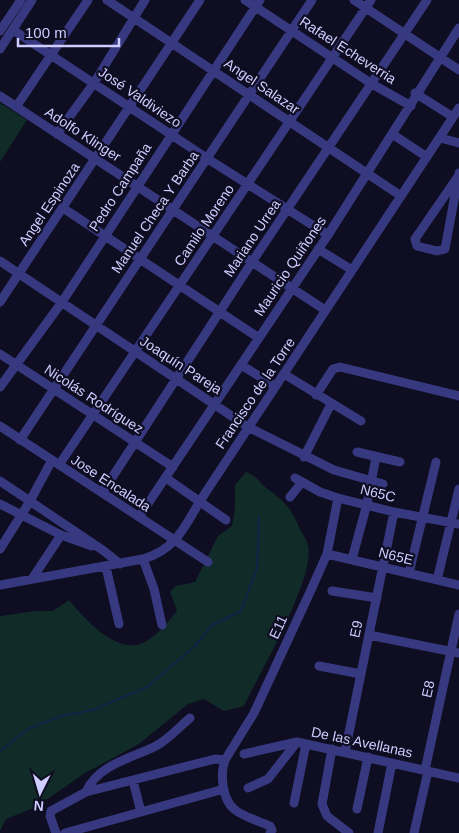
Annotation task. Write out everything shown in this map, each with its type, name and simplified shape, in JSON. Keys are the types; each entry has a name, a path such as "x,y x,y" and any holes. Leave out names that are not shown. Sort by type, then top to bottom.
{"street":[{"path":"0,31 21,0"},
{"path":"0,49 32,0"},
{"path":"16,107 88,0"},
{"name":"Angel Salazar","path":"107,0 401,196"},
{"path":"57,134 94,82 145,0"},
{"name":"Angel Espinoza","path":"0,302 131,107 200,0"},
{"name":"Rafael Echeverria","path":"246,0 258,3 332,58 411,106"},
{"name":"Manuel Checa Y Barba","path":"20,440 312,0"},
{"path":"354,0 369,4 406,34 459,70"},
{"name":"Mariano Urrea","path":"102,493 221,313 252,262 330,148 427,0"},
{"name":"Pedro Campaña","path":"0,386 62,302 258,3"},
{"name":"Camilo Moreno","path":"0,549 56,463 93,415 136,352 369,4"},
{"name":"Mauricio Quiñones","path":"139,517 328,235 366,173 411,106 416,93 459,28"},
{"name":"José Valdiviezo","path":"13,30 247,185 328,235"},
{"path":"416,93 453,117"},
{"name":"Adolfo Klinger","path":"0,96 326,310"},
{"name":"Francisco de la Torre","path":"0,585 144,559 159,553 177,540 248,427 459,108"},
{"path":"392,134 427,157"},
{"path":"440,138 459,143"},
{"path":"459,174 446,246 443,250 418,247 415,244 415,239 459,174"},
{"path":"63,208 105,234 179,287 258,338"},
{"path":"318,249 352,270"},
{"name":"Joaquín Pareja","path":"0,261 215,403 248,427 304,457 334,470 383,484"},
{"name":"Nicolás Rodríguez","path":"0,354 173,467"},
{"path":"241,365 275,386"},
{"path":"316,395 333,370 340,367 459,396"},
{"path":"284,374 361,421"},
{"path":"304,457 331,404"},
{"name":"Jose Encalada","path":"0,426 208,562"},
{"path":"357,452 400,462"},
{"path":"352,559 367,504 376,457"},
{"path":"409,573 436,462"},
{"path":"166,478 226,520"},
{"name":"N65C","path":"290,498 298,480 320,492 338,498 394,512 455,523"},
{"path":"0,481 104,550 120,564"},
{"path":"437,580 455,523 459,489"},
{"name":"E11","path":"225,760 254,713 326,554 338,498"},
{"path":"0,504 61,536 104,550"},
{"name":"E9","path":"346,752 394,512"},
{"path":"32,579 61,536"},
{"name":"N65E","path":"326,554 459,585"},
{"path":"144,559 154,589 162,625"},
{"path":"106,567 119,624"},
{"path":"332,591 377,598"},
{"name":"E8","path":"414,833 426,771 455,652 459,615"},
{"path":"369,635 455,652"},
{"path":"319,666 361,674"},
{"path":"86,792 90,781 101,772 158,745 190,718"},
{"path":"244,754 302,743 294,803"},
{"name":"De las Avellanas","path":"248,788 268,779 302,743 459,778"},
{"path":"332,749 322,799 323,808 327,816 349,833"},
{"path":"357,809 368,757"},
{"path":"56,833 50,816 51,811 86,792 215,759 225,760 222,770 224,789 234,809 270,826 270,832"},
{"path":"378,829 392,763"},
{"path":"133,781 141,812"},
{"path":"65,833 224,789"}],"green space":[{"path":"0,103 27,120 0,162"},
{"path":"246,472 256,478 289,508 308,545 308,560 304,579 285,625 244,706 224,711 204,699 188,704 139,744 85,773 36,807 6,819 0,831 0,616 36,611 53,611 69,600 91,624 111,639 122,644 133,645 143,643 162,629 177,611 170,592 176,586 195,582 218,536 232,526 235,508 235,485"}],"waterway":[{"path":"0,751 28,729 61,716 93,710 147,687 195,646 212,625 241,611 257,568 259,517"}]}
